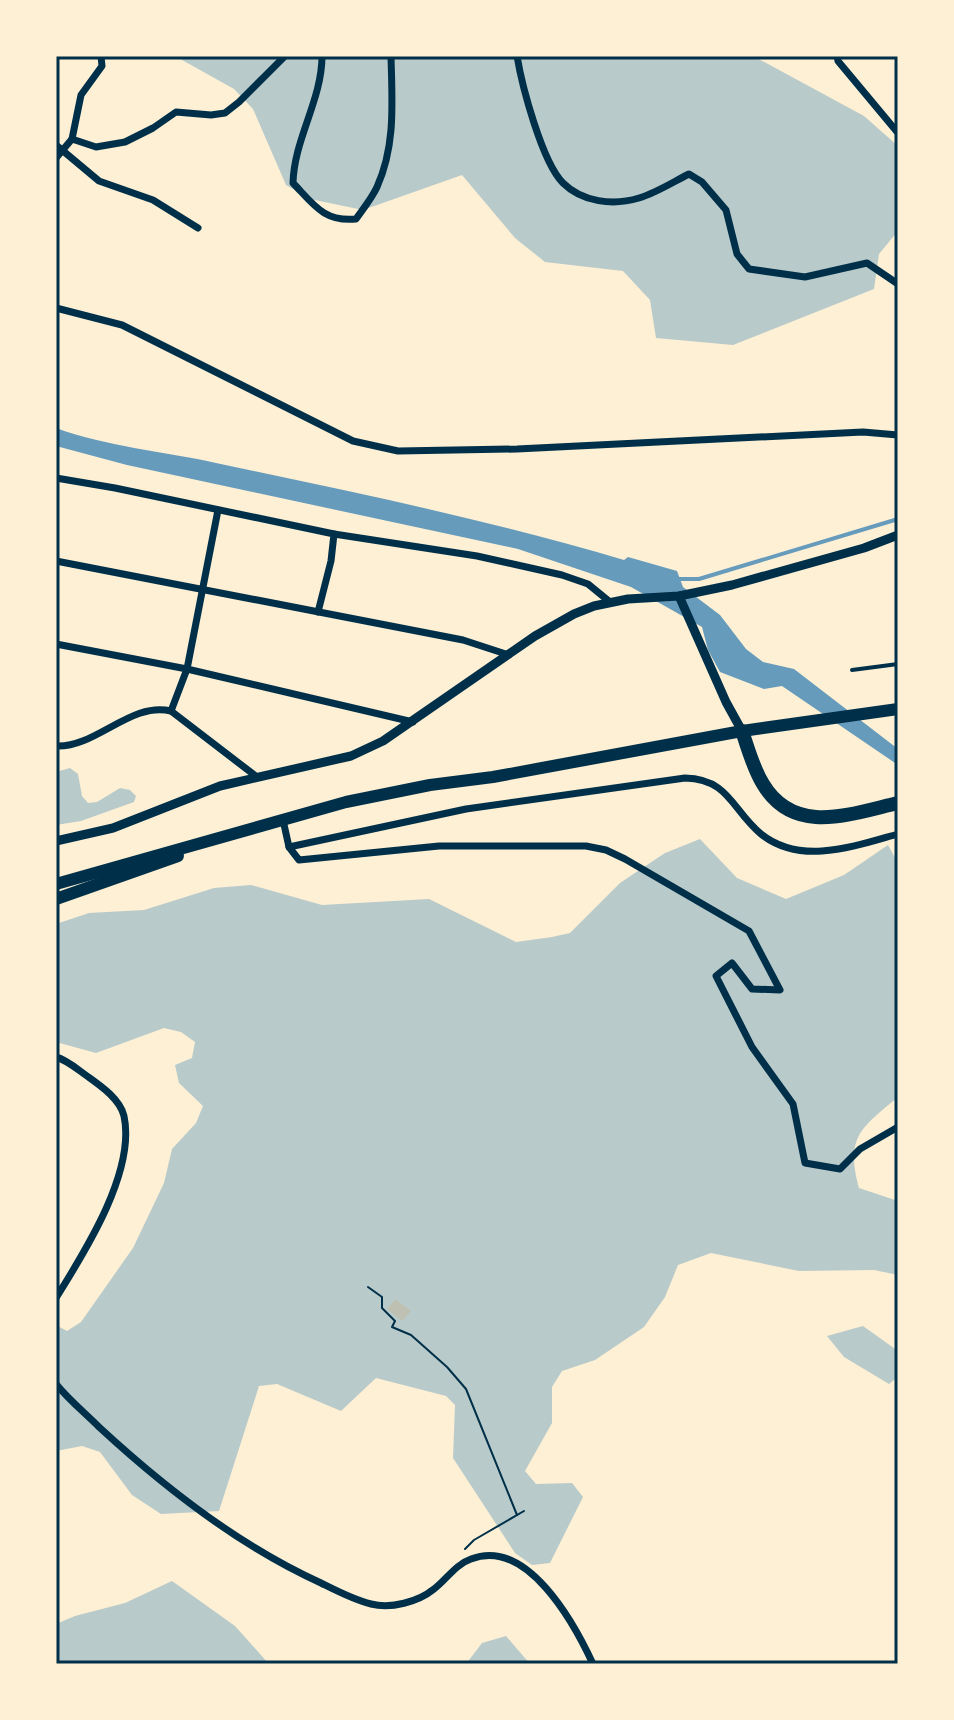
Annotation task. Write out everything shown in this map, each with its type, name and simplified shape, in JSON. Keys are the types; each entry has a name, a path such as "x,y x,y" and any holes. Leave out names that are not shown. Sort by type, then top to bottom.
{"highway":[{"path":"56,884 346,802 742,731 898,709"},
{"path":"742,731 761,782 776,802 800,816 832,817 898,803"},
{"path":"56,899 283,820"}],"street":[{"path":"56,158 59,148 72,139 81,95 102,66 101,56"},
{"path":"72,139 96,147 125,142 176,112 225,113 285,56"},
{"path":"322,56 312,105 294,160 293,183 322,214 341,221 356,219 376,189 386,160 393,125 391,56"},
{"path":"517,56 539,140 561,182 584,199 613,202 639,198 689,174 702,182 726,210 737,254 749,269 805,277 867,263 898,284"},
{"path":"837,56 898,133"},
{"path":"59,148 99,181 153,200 198,228"},
{"path":"56,308 122,325 353,441 398,451 517,449 863,432 898,435"},
{"path":"56,478 334,534 477,556 562,575 588,584 610,602"},
{"path":"171,711 187,669 218,510"},
{"path":"318,612 331,561 334,534"},
{"path":"56,841 113,828 220,786 351,756 413,722 558,622 594,606 679,596 732,585 898,535"},
{"path":"56,561 463,640 509,655"},
{"path":"679,596 742,731"},
{"path":"56,644 187,669 413,722"},
{"path":"56,746 73,747 120,722 160,708 171,711 257,777"},
{"path":"289,847 466,809 685,778 716,784 760,833 791,848 817,852 839,850 898,834"},
{"path":"283,820 289,847 299,860 439,846 586,846 606,850 749,931 780,990 752,989 732,963 716,976 752,1047 793,1104 805,1163 840,1169 860,1149 898,1127"},
{"path":"56,1057 106,1089 123,1114 125,1135 122,1162 97,1233 56,1298"},
{"path":"56,1384 142,1467 245,1542 344,1594 374,1605 402,1604 432,1591 472,1558 501,1556 523,1565 544,1585 593,1664"}],"lane":[{"path":"852,670 898,664"}],"path":[{"path":"368,1287 382,1297 382,1308 395,1321 392,1327 411,1335 466,1389 517,1515"},
{"path":"457,1568 463,1551 474,1540 524,1511"}],"shaded area":[{"path":"175,56 753,56 864,116 898,146 898,231 879,254 874,289 733,345 656,338 650,300 623,271 545,262 515,238 462,175 363,210 310,199 286,185 253,109 234,89"},
{"path":"70,768 78,774 82,796 88,803 97,802 120,788 130,790 136,796 134,802 81,821 56,825 56,772"},
{"path":"700,839 737,878 786,899 844,875 888,845 898,863 898,1097 874,1117 859,1135 854,1157 859,1188 898,1201 898,1275 874,1270 799,1271 711,1253 678,1265 665,1297 644,1327 595,1360 562,1371 552,1387 552,1423 525,1471 536,1484 572,1483 583,1497 550,1563 532,1565 515,1553 453,1458 455,1405 446,1396 376,1378 341,1411 277,1384 259,1386 219,1511 161,1514 132,1495 100,1452 82,1446 56,1451 56,1325 67,1331 81,1322 133,1248 164,1183 172,1149 196,1123 203,1106 179,1083 175,1065 192,1058 195,1042 181,1032 164,1028 96,1053 56,1042 56,924 89,913 144,910 214,888 251,885 322,905 429,899 516,942 570,933 620,883 665,853"},
{"path":"863,1326 898,1351 898,1377 889,1384 844,1357 827,1336"},
{"path":"172,1581 235,1626 269,1664 56,1664 56,1624 125,1603"},
{"path":"506,1636 530,1664 466,1664 482,1643"}],"water":[{"path":"56,428 116,444 421,507 677,571 683,587 720,615 746,649 763,662 794,669 898,749 898,765 782,686 764,689 720,672 708,650 702,627 631,587 518,549 127,465 56,446"}],"building":[{"path":"395,1299 411,1311 402,1321 387,1309"}],"waterway":[{"path":"677,579 699,579 898,519"}]}
